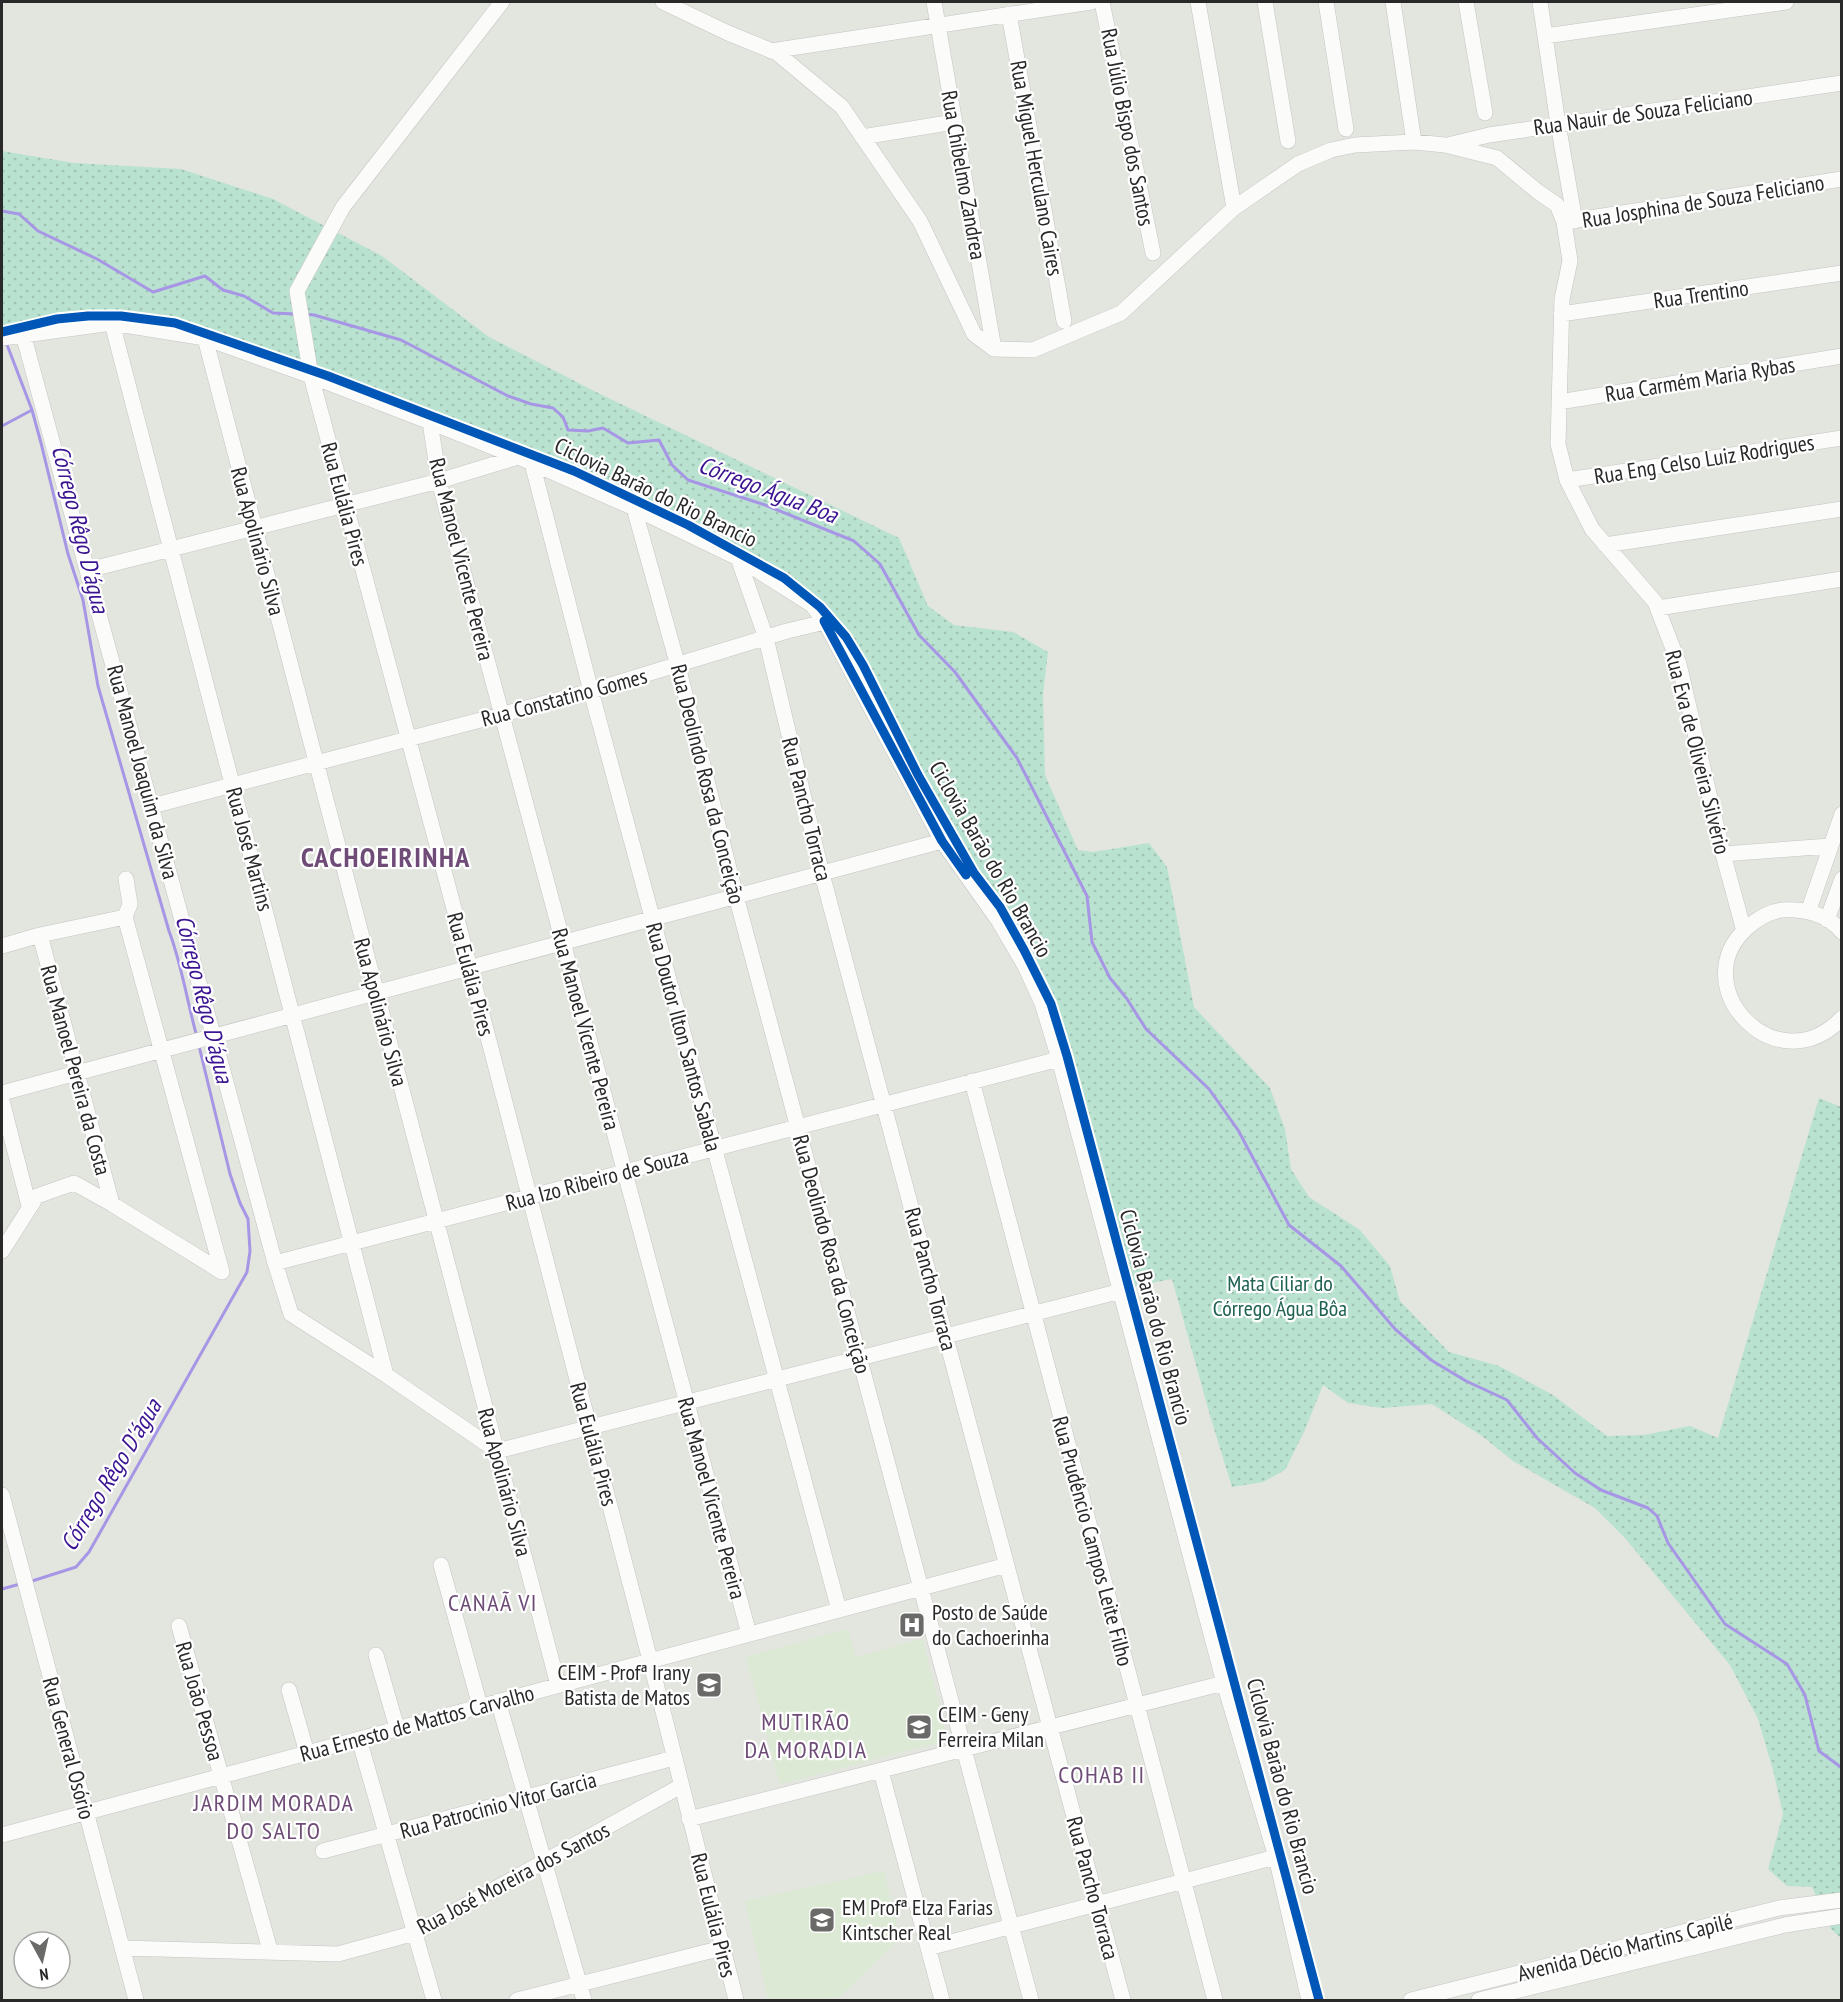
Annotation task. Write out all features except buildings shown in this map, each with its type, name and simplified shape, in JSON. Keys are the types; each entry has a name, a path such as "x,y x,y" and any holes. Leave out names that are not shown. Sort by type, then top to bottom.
{"street":[{"name":"Rua Eulália Pires","path":"502,2 343,207 297,291 311,376 470,968 736,2001"},
{"path":"663,2 777,53 842,107 920,221 974,334 994,349"},
{"name":"Rua Chibelmo Zandrea","path":"934,2 994,349"},
{"path":"771,51 1091,2"},
{"name":"Rua Júlio Bispo dos Santos","path":"1102,2 1153,253"},
{"path":"1198,2 1234,208"},
{"path":"1265,2 1288,141"},
{"path":"1326,2 1346,129"},
{"path":"1393,2 1414,142"},
{"path":"1466,2 1485,114"},
{"path":"1540,2 1570,221"},
{"path":"1545,36 1786,2"},
{"name":"Rua Miguel Herculano Caires","path":"1009,14 1064,321"},
{"name":"Rua Nauir de Souza Feliciano","path":"1445,146 1489,135 1558,124 1842,83"},
{"path":"862,137 954,122"},
{"name":"Rua Eva de Oliveira Silvério","path":"994,349 1033,350 1121,313 1234,208 1298,164 1331,150 1354,145 1414,142 1445,146 1497,158 1557,205 1570,221 1570,261 1561,314 1558,444 1567,480 1592,529 1658,608 1679,664 1723,854 1744,931"},
{"name":"Rua Josphina de Souza Feliciano","path":"1570,221 1842,179"},
{"name":"Rua Trentino","path":"1561,314 1842,273"},
{"path":"11,337 112,323 205,338 311,376 525,460 634,508 738,558 812,605 825,622 942,842 998,920 1025,966 1042,1004 1059,1059 1224,1683 1276,1857 1309,2001"},
{"name":"Rua José Martins","path":"112,323 386,1375"},
{"name":"Rua Manoel Joaquim da Silva","path":"11,337 88,570 211,1037 291,1314 386,1375"},
{"name":"Rua Apolinário Silva","path":"205,338 558,1685"},
{"name":"Rua Carmém Maria Rybas","path":"1559,402 1842,357"},
{"name":"Rua Manoel Vicente Pereira","path":"430,422 439,480 749,1634"},
{"name":"Rua Eng Celso Luiz Rodrigues","path":"1567,480 1842,438"},
{"path":"88,570 525,460"},
{"name":"Rua Doutor Ilton Santos Sabala","path":"525,460 591,691 839,1610"},
{"name":"Rua Deolindo Rosa da Conceição","path":"634,508 678,666 736,896 1031,2001"},
{"path":"1605,545 1842,509"},
{"name":"Rua Pancho Torraca","path":"738,558 766,638 822,873 1123,2001"},
{"path":"1658,608 1842,579"},
{"name":"Rua Constatino Gomes","path":"407,739 591,691 825,622"},
{"path":"152,806 407,739"},
{"path":"1808,912 1842,814"},
{"path":"2,1093 942,842"},
{"path":"1723,854 1830,846"},
{"path":"2,1251 37,1196 74,1183 222,1272 125,917 130,904 126,879"},
{"path":"1827,920 1842,879"},
{"path":"1842,932 1821,916 1799,909 1777,911 1756,920 1744,931 1730,952 1726,973 1729,994 1738,1013 1753,1028 1772,1038 1792,1041 1813,1038 1832,1028 1842,1018"},
{"path":"2,946 125,917"},
{"name":"Rua Manoel Pereira da Costa","path":"40,936 112,1204"},
{"name":"Rua Izo Ribeiro de Souza","path":"275,1263 1059,1059"},
{"name":"Rua Prudêncio Campos Leite Filho","path":"972,1081 1215,2001"},
{"path":"2,1101 29,1206"},
{"path":"386,1375 497,1451 1121,1291"},
{"name":"Rua General Osório","path":"2,1495 136,2001"},
{"path":"441,1565 480,1706"},
{"name":"Rua Ernesto de Mattos Carvalho","path":"2,1835 1007,1565"},
{"name":"Rua João Pessoa","path":"179,1626 270,1950"},
{"path":"376,1655 397,1728"},
{"path":"689,1819 1224,1683"},
{"path":"290,1690 307,1752"},
{"path":"498,1701 584,2001"},
{"path":"359,1739 434,2001"},
{"name":"Rua Patrocinio Vitor Garcia","path":"323,1851 674,1758"},
{"path":"881,1771 942,2001"},
{"name":"Rua José Moreira dos Santos","path":"123,1948 270,1950 339,1954 415,1933 681,1786"},
{"path":"928,1948 1276,1857"},
{"name":"Avenida Décio Martins Capilé","path":"1411,2001 1779,1908 1842,1900"},
{"name":"Avenida Décio Martins Capilé","path":"1479,2001 1785,1925 1842,1916"},
{"path":"517,2001 722,1948"}],"shaded area":[{"path":"848,1629 856,1657 922,1639 948,1740 780,1784 746,1657"},
{"name":"EM Profª Elza Farias Kintscher Real","path":"884,1871 900,1939 839,1997 817,2000 768,2000 745,1901"}],"green space":[{"name":"Mata Ciliar do Córrego Água Bôa","path":"2,151 74,163 181,169 273,199 382,256 489,337 598,393 899,538 928,606 954,625 1013,632 1048,652 1043,694 1045,775 1078,850 1093,852 1149,843 1167,867 1194,1007 1270,1088 1285,1129 1291,1169 1309,1197 1360,1230 1390,1266 1400,1301 1449,1352 1499,1366 1553,1395 1607,1436 1644,1435 1690,1426 1718,1438 1819,1098 1841,1107 1841,1938 1831,1929 1812,1887 1787,1886 1768,1869 1783,1814 1758,1719 1730,1665 1625,1538 1595,1508 1513,1461 1482,1436 1432,1404 1382,1408 1348,1403 1323,1385 1304,1432 1285,1470 1263,1482 1232,1487 1172,1279 1135,1286 1073,1056 1054,1001 1037,963 954,836 840,624 821,603 797,583 745,550 642,499 532,451 427,409 204,331 110,319 2,336"}],"waterway":[{"name":"Córrego Água Boa","path":"2,211 19,214 38,231 97,259 153,292 205,276 223,290 244,296 273,313 296,314"},
{"name":"Córrego Água Boa","path":"305,314 401,340 508,396 531,404 553,408 563,417 568,430 588,431 603,428 628,443 659,440 672,465 688,480 765,505 854,541 880,564 919,635 955,672 1017,758 1087,896 1092,942 1110,978 1146,1029 1209,1089 1238,1130 1289,1225 1341,1266 1395,1329 1431,1360 1466,1381 1507,1400 1537,1438 1575,1473 1601,1490 1648,1508 1657,1516 1668,1543 1725,1624 1787,1664 1805,1695 1819,1751 1842,1768"},
{"name":"Córrego Rêgo D'água","path":"6,342 32,410 68,554 83,600 98,686 177,957 197,1037"},
{"path":"2,426 32,410"},
{"name":"Córrego Rêgo D'água","path":"29,1582 76,1567 89,1552 247,1272 250,1251 248,1219 230,1174 199,1046"},
{"name":"Córrego Rêgo D'água","path":"2,1589 20,1584"}],"cycle path":[{"name":"Ciclovia Barão do Rio Brancio","path":"2,332 57,319 88,316 121,316 175,323 328,376 574,471 688,525 784,578 820,607 846,637 863,665 918,775 974,873 1000,907 1051,1004 1067,1056 1319,2000"},
{"path":"824,621 942,841 966,875"}],"place":[{"name":"Posto de Saúde do Cachoerinha","path":"912,1625"},
{"name":"CEIM - Profª Irany Batista de Matos","path":"709,1685"},
{"name":"CEIM - Geny Ferreira Milan","path":"919,1727"},
{"name":"EM Profª Elza Farias Kintscher Real","path":"822,1920"}],"district":[{"name":"CACHOEIRINHA","path":"386,857"},
{"name":"CANAÃ VI","path":"493,1603"},
{"name":"MUTIRÃO DA MORADIA","path":"806,1736"},
{"name":"COHAB II","path":"1102,1775"},
{"name":"JARDIM MORADA DO SALTO","path":"274,1817"}]}
